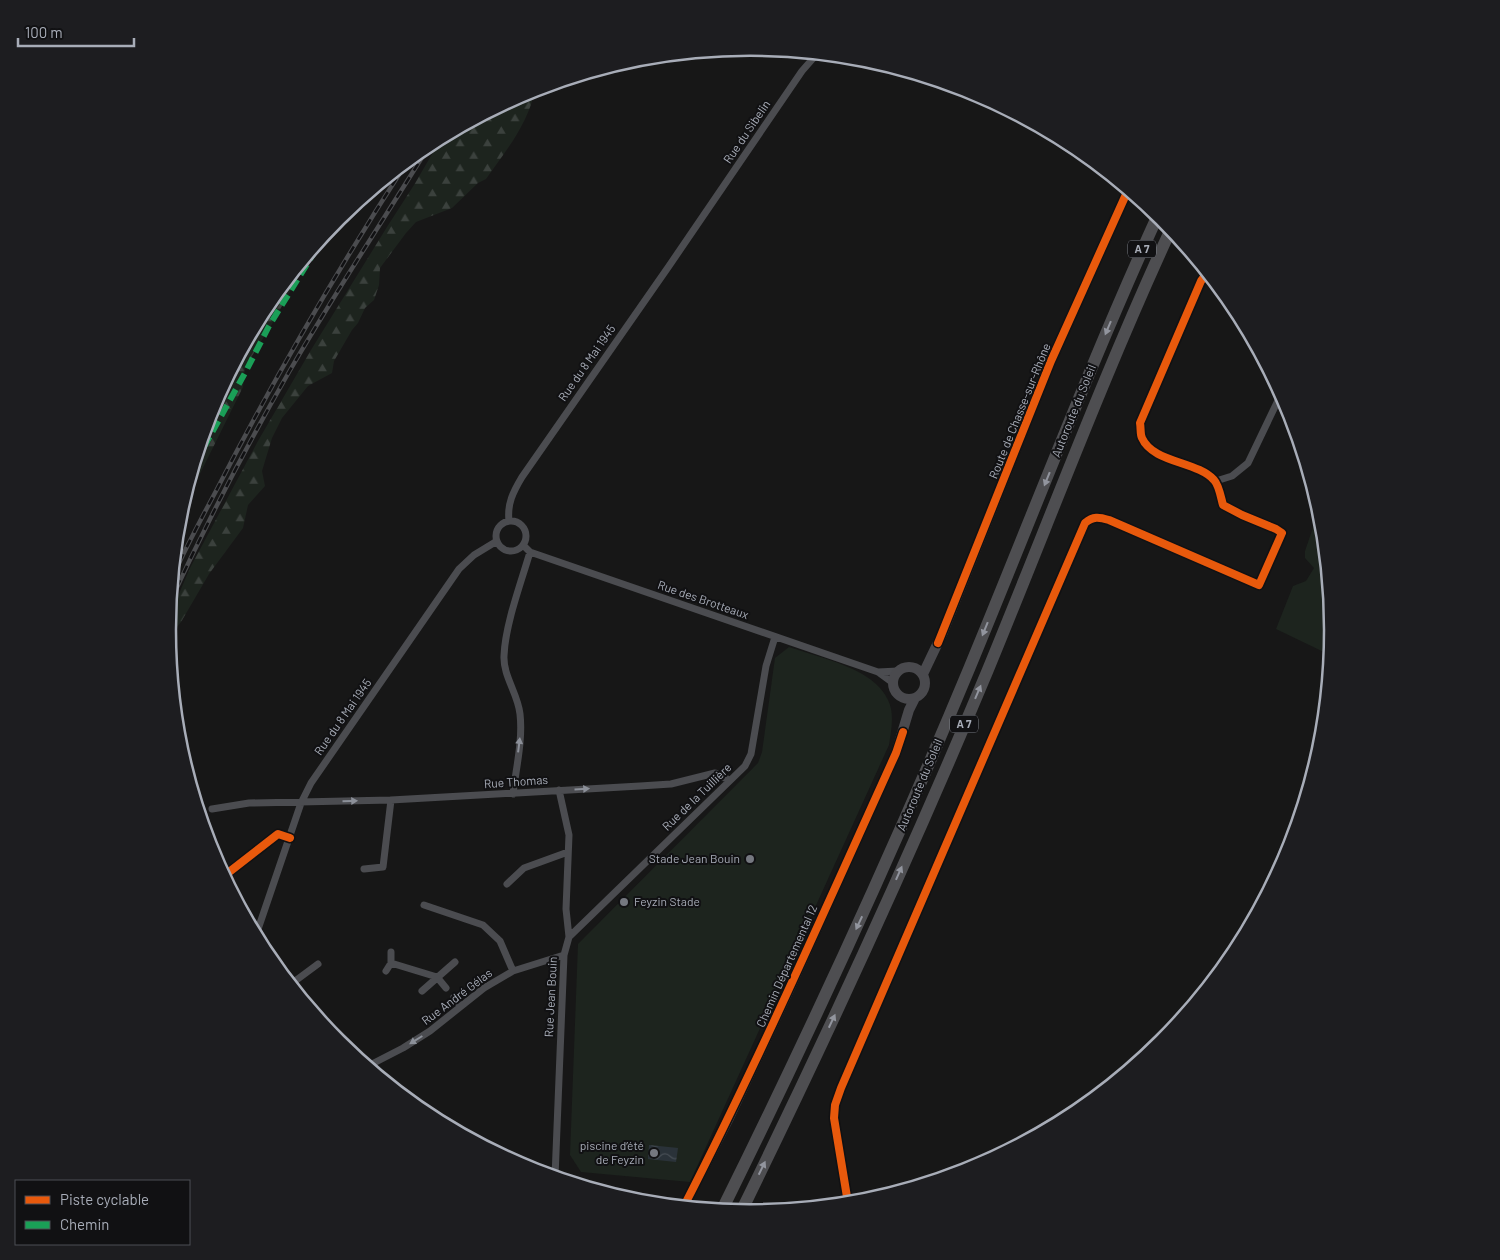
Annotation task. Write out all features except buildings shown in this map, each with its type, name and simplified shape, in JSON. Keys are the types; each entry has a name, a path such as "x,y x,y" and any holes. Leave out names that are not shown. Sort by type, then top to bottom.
{"highway":[{"name":"Autoroute du Soleil","path":"725,1203 829,988 903,825 969,669 1098,352 1155,223"},
{"name":"Autoroute du Soleil","path":"744,1204 840,1004 914,841 987,672 1113,360 1168,237"}],"main road":[{"name":"Route de Chasse-sur-Rhône","path":"923,674 938,643 1051,362 1125,197"},
{"name":"Route de Chasse-sur-Rhône","path":"912,667 938,643"},
{"path":"912,667 923,674 925,679 924,688 919,696 904,698 896,692 893,683 898,671 902,668 912,667"},
{"name":"Chemin Départemental 12","path":"900,696 902,732"},
{"name":"Chemin Départemental 12","path":"685,1200 729,1118 789,990 896,753 914,698"}],"street":[{"name":"Rue du Sibelin","path":"698,224 802,71 812,60"},
{"name":"Rue du 8 Mai 1945","path":"509,521 509,504 513,492 522,477 698,224"},
{"path":"847,1195 834,1118 840,1088 1085,523 1091,518 1100,517 1259,585 1282,534 1276,529 1223,505 1216,481 1205,473 1162,455 1147,446 1141,436 1140,423 1203,278"},
{"path":"1216,481 1232,476 1248,463 1277,403"},
{"path":"509,521 519,523 524,530 526,538 522,546 515,550 502,548 496,537 498,528 509,521"},
{"name":"Rue du 8 Mai 1945","path":"259,927 301,803 311,782 459,569 474,555 497,541"},
{"name":"Rue des Brotteaux","path":"522,546 530,552 878,672 893,683"},
{"path":"513,794 520,732 520,712 506,672 504,657 505,644 530,552"},
{"name":"Rue de la Tuillière","path":"569,937 745,766 751,754 766,666 775,637"},
{"name":"Rue des Brotteaux","path":"878,672 898,671"},
{"name":"Rue Thomas","path":"212,809 249,803 391,800 671,784 715,773 729,780"},
{"name":"Rue Jean Bouin","path":"555,1169 564,955 569,937 566,910 569,835 559,790"},
{"path":"364,868 383,867 391,800"},
{"path":"230,872 278,834 290,838"},
{"path":"507,884 524,868 568,852"},
{"path":"424,905 483,926 500,941 512,971"},
{"path":"386,971 391,963 391,952"},
{"name":"Rue André Gélas","path":"374,1063 430,1032 484,988 512,971 564,955"},
{"path":"422,991 455,962"},
{"path":"391,963 437,977 446,988"},
{"path":"296,980 318,964"},
{"path":"454,998 460,1006"}],"green space":[{"path":"533,99 522,125 486,179 478,183 452,208 416,222 380,268 379,285 374,300 365,308 358,323 334,361 332,373 308,386 282,418 272,438 262,471 265,486 248,505 243,528 209,574 176,628 177,599 190,568 258,441 311,350 434,151 496,115"},
{"path":"298,277 245,367 243,387 196,481 220,410 235,376 273,311"},
{"path":"1314,524 1323,592 1323,652 1276,629 1293,586 1306,581 1314,568 1305,558 1305,551"},
{"name":"Stade Jean Bouin","path":"789,647 830,660 859,672 881,689 888,700 891,711 892,722 889,745 690,1182 581,1172 570,1155 578,944 758,763 762,752 775,658"}],"water":[{"path":"649,1145 678,1148 676,1162 648,1159"}],"railway":[{"path":"178,586 227,486 289,372 341,285 419,162"},
{"path":"181,559 284,365 396,179"}],"marked path":[{"path":"212,433 269,326 301,274"}],"cycle path":[{"path":"938,643 1051,361 1125,197"},
{"path":"847,1195 834,1118 835,1105 841,1088 1085,523 1096,518 1109,520 1259,585 1282,533 1223,505 1219,488 1214,480 1197,469 1156,452 1148,446 1141,436 1140,423 1203,278"},
{"path":"687,1200 793,981 896,753 903,732"},
{"path":"230,872 278,834 290,838"}],"place":[{"name":"Stade Jean Bouin","path":"750,859"},
{"name":"Feyzin Stade","path":"624,902"},
{"name":"piscine d’été de Feyzin","path":"654,1153"}]}
